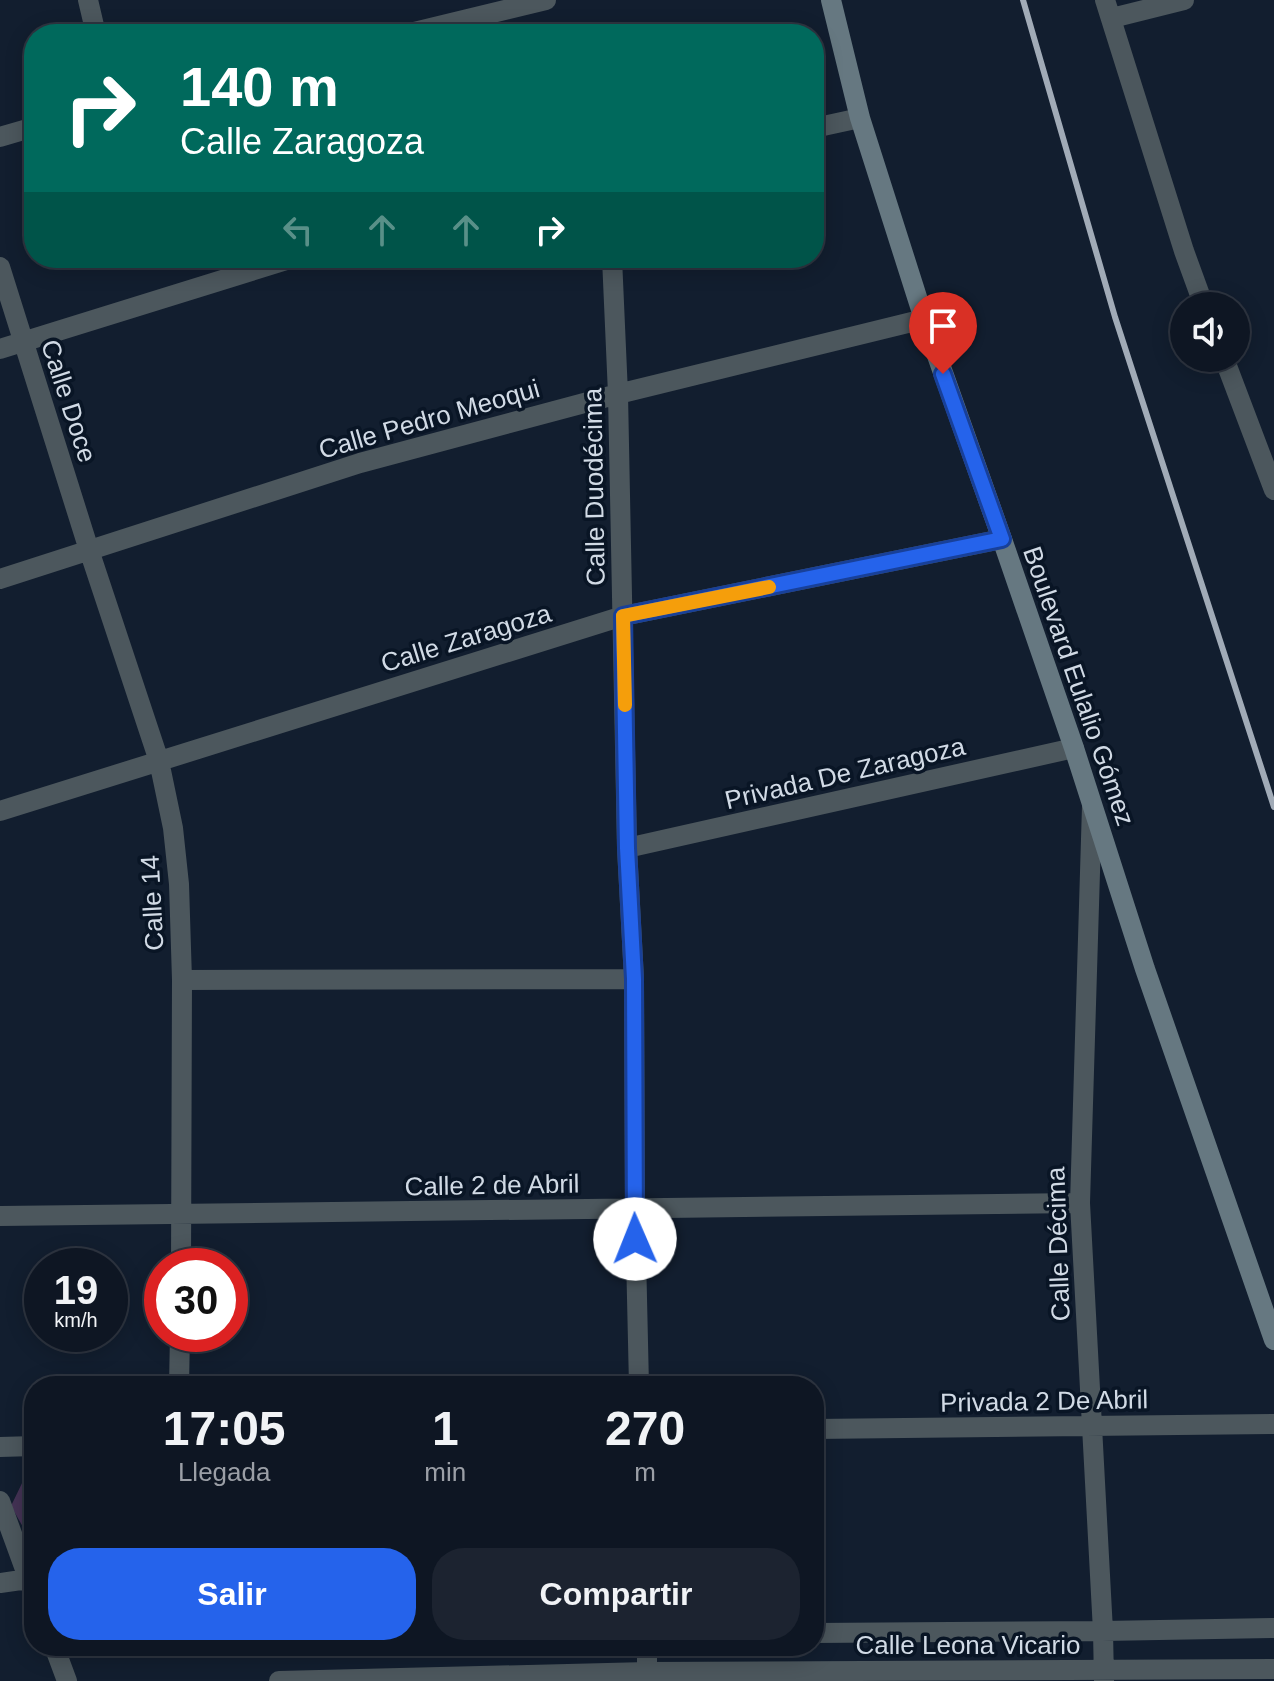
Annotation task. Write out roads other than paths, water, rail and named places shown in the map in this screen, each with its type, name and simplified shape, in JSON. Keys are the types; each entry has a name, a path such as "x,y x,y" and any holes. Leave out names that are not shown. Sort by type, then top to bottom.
{"main road":[{"name":"Boulevard Eulalio Gómez","path":"831,0 860,118 924,319 1074,748 1145,969 1274,1340"}],"street":[{"path":"88,0 94,24"},
{"path":"447,24 546,0"},
{"path":"1184,0 1108,9 1199,292"},
{"path":"824,126 860,118"},
{"path":"0,137 24,130"},
{"name":"Calle Doce","path":"0,267 89,550"},
{"path":"0,349 260,268"},
{"name":"Calle Duodécima","path":"612,268 627,848 634,979 639,1376"},
{"name":"Calle Pedro Meoqui","path":"0,579 360,463 618,394 924,319"},
{"path":"1229,372 1274,490"},
{"name":"Calle Zaragoza","path":"0,811 623,616 1002,539"},
{"name":"Calle 14","path":"89,550 159,761 173,828 178,870 182,980 181,1248"},
{"name":"Privada De Zaragoza","path":"627,848 1074,748"},
{"name":"Calle Décima","path":"1092,806 1080,1203 1104,1676"},
{"path":"182,980 634,979"},
{"name":"Calle 2 de Abril","path":"0,1216 1080,1203"},
{"path":"179,1376 180,1352"},
{"name":"Privada 2 De Abril","path":"824,1429 1274,1424"},
{"path":"0,1447 24,1446"},
{"path":"0,1501 24,1567"},
{"path":"0,1583 24,1585"},
{"name":"Calle Leona Vicario","path":"824,1633 1274,1628"},
{"path":"58,1656 67,1681"},
{"path":"647,1656 647,1677"},
{"name":"Calle Leona Vicario","path":"279,1681 1104,1676 1274,1669"}],"railway":[{"path":"1023,0 1115,317 1274,807"}]}
